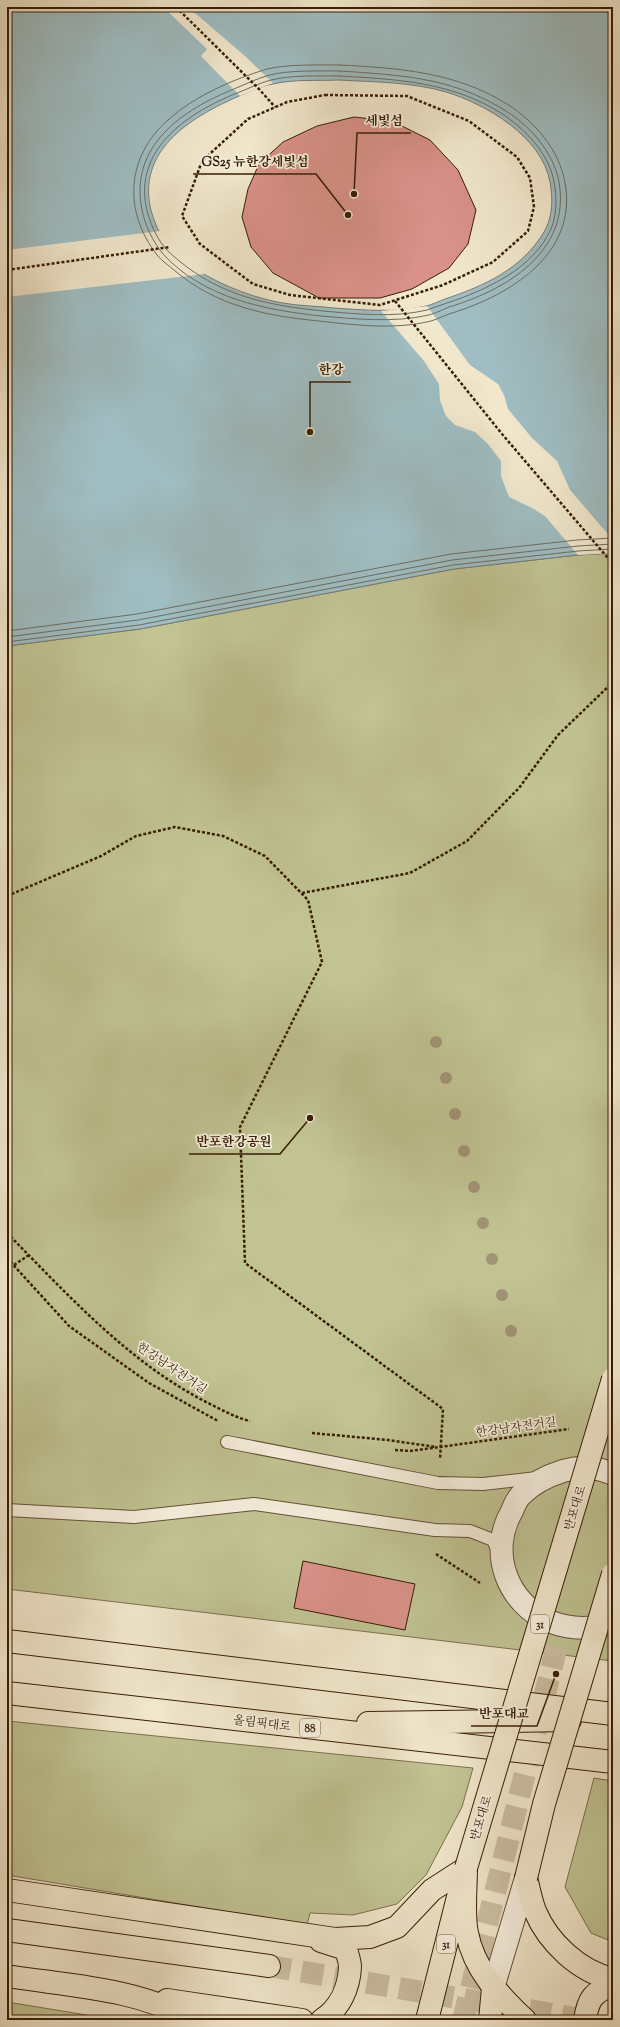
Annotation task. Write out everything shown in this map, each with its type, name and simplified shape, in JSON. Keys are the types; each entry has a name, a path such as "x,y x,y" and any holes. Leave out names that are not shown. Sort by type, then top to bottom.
{"main road":[{"name":"반포대로","path":"427,2020 466,1868 613,1379"},
{"path":"613,1574 544,1804 526,1878 535,1911 552,1939 572,1959 598,1976 613,1979"},
{"path":"7,1642 613,1714"},
{"name":"올림픽대로","path":"7,1692 29,1696 275,1725 613,1762"},
{"path":"275,1725 613,1719"},
{"path":"7,1890 335,1939 370,1937 397,1927 432,1890 466,1868"},
{"path":"466,1868 466,1932 476,1962 493,1988 525,2020"},
{"path":"7,1930 269,1966"},
{"path":"291,1932 346,1949 350,1966 346,1988 338,2007 322,2020"},
{"path":"7,1976 302,2020"},
{"path":"585,2020 591,1998 600,1990 613,1986"},
{"path":"490,2020 493,1988"},
{"path":"132,1995 182,2014 192,2020"}],"street":[{"name":"반포대로","path":"613,1474 605,1470 590,1468 570,1469 546,1476 520,1496 504,1524 501,1556 507,1580 520,1600 539,1617 562,1626 584,1628 607,1624 613,1621"},
{"path":"493,1988 526,1878"}],"lane":[{"path":"227,1442 438,1483 482,1484 546,1476"},
{"path":"7,1510 134,1517 254,1504 435,1530 470,1531 493,1540 501,1556"}],"path":[{"path":"176,7 259,89 275,108"},
{"path":"325,95 407,96 469,121 517,157 530,178 534,207 528,231 493,262 444,285 395,301 380,305 290,295 253,284 200,244 182,216 202,161 248,119 287,102 325,95"},
{"path":"7,270 170,247"},
{"path":"395,301 502,434 613,564"},
{"path":"301,893 410,873 467,841 519,788 558,735 613,682"},
{"path":"7,896 101,856 136,836 175,827 222,836 265,856 308,900 322,962 240,1127 245,1263 443,1409 440,1459"},
{"name":"한강남자전거길","path":"7,1233 104,1331 170,1380 200,1399 241,1419 255,1423"},
{"path":"14,1265 29,1255"},
{"name":"한강남자전거길","path":"7,1258 69,1326 149,1383 220,1422"},
{"name":"한강남자전거길","path":"388,1450 410,1451 572,1428"},
{"name":"한강남자전거길","path":"305,1433 388,1440 440,1447"},
{"path":"433,1552 488,1588 507,1580"}],"green space":[{"path":"613,553 613,1661 7,1589 7,646 140,629 454,569 578,555"},
{"path":"7,1721 473,1768 462,1807 426,1875 397,1904 353,1915 310,1913 307,1925 7,1875"},
{"path":"594,1778 613,1781 613,1942 591,1933 565,1887"},
{"path":"7,2002 117,2020 7,2020"}],"water":[{"path":"7,7 613,7 613,553 578,555 454,569 140,629 7,646","holes":["339,80 406,84 446,92 462,97 478,105 510,125 524,137 536,151 545,166 550,182 552,194 551,214 544,232 535,245 513,266 488,282 431,305 403,310 368,310 289,304 253,296 222,283 192,267 169,247 157,228 153,217 150,206 149,185 153,167 161,151 174,136 188,124 205,113 239,96 264,86 281,82"]}],"pier":[{"path":"163,7 188,7 246,57 273,83 240,96 201,56 207,49"},
{"path":"160,231 170,247 205,274 7,297 7,250"},
{"path":"427,306 470,365 498,384 504,395 508,409 532,438 557,461 570,490 613,540 613,553 578,555 545,516 509,497 501,476 501,461 488,444 475,432 455,425 446,416 440,400 439,384 424,361 381,311"}],"building":[{"path":"354,117 392,121 430,140 458,170 476,210 468,244 449,268 412,289 380,298 319,298 273,273 251,247 242,217 248,189 259,164 283,142 317,126"},
{"path":"303,1561 415,1584 405,1630 294,1608"}],"tunnel":[{"path":"605,1470 613,1445"},
{"path":"463,2020 562,1626"},
{"path":"269,1966 587,2020"}],"place":[{"name":"세빛섬","path":"354,194"},
{"name":"GS25 뉴한강세빛섬","path":"348,215"},
{"name":"한강","path":"310,432"},
{"name":"반포한강공원","path":"310,1118"},
{"name":"반포대교","path":"556,1674"}]}
